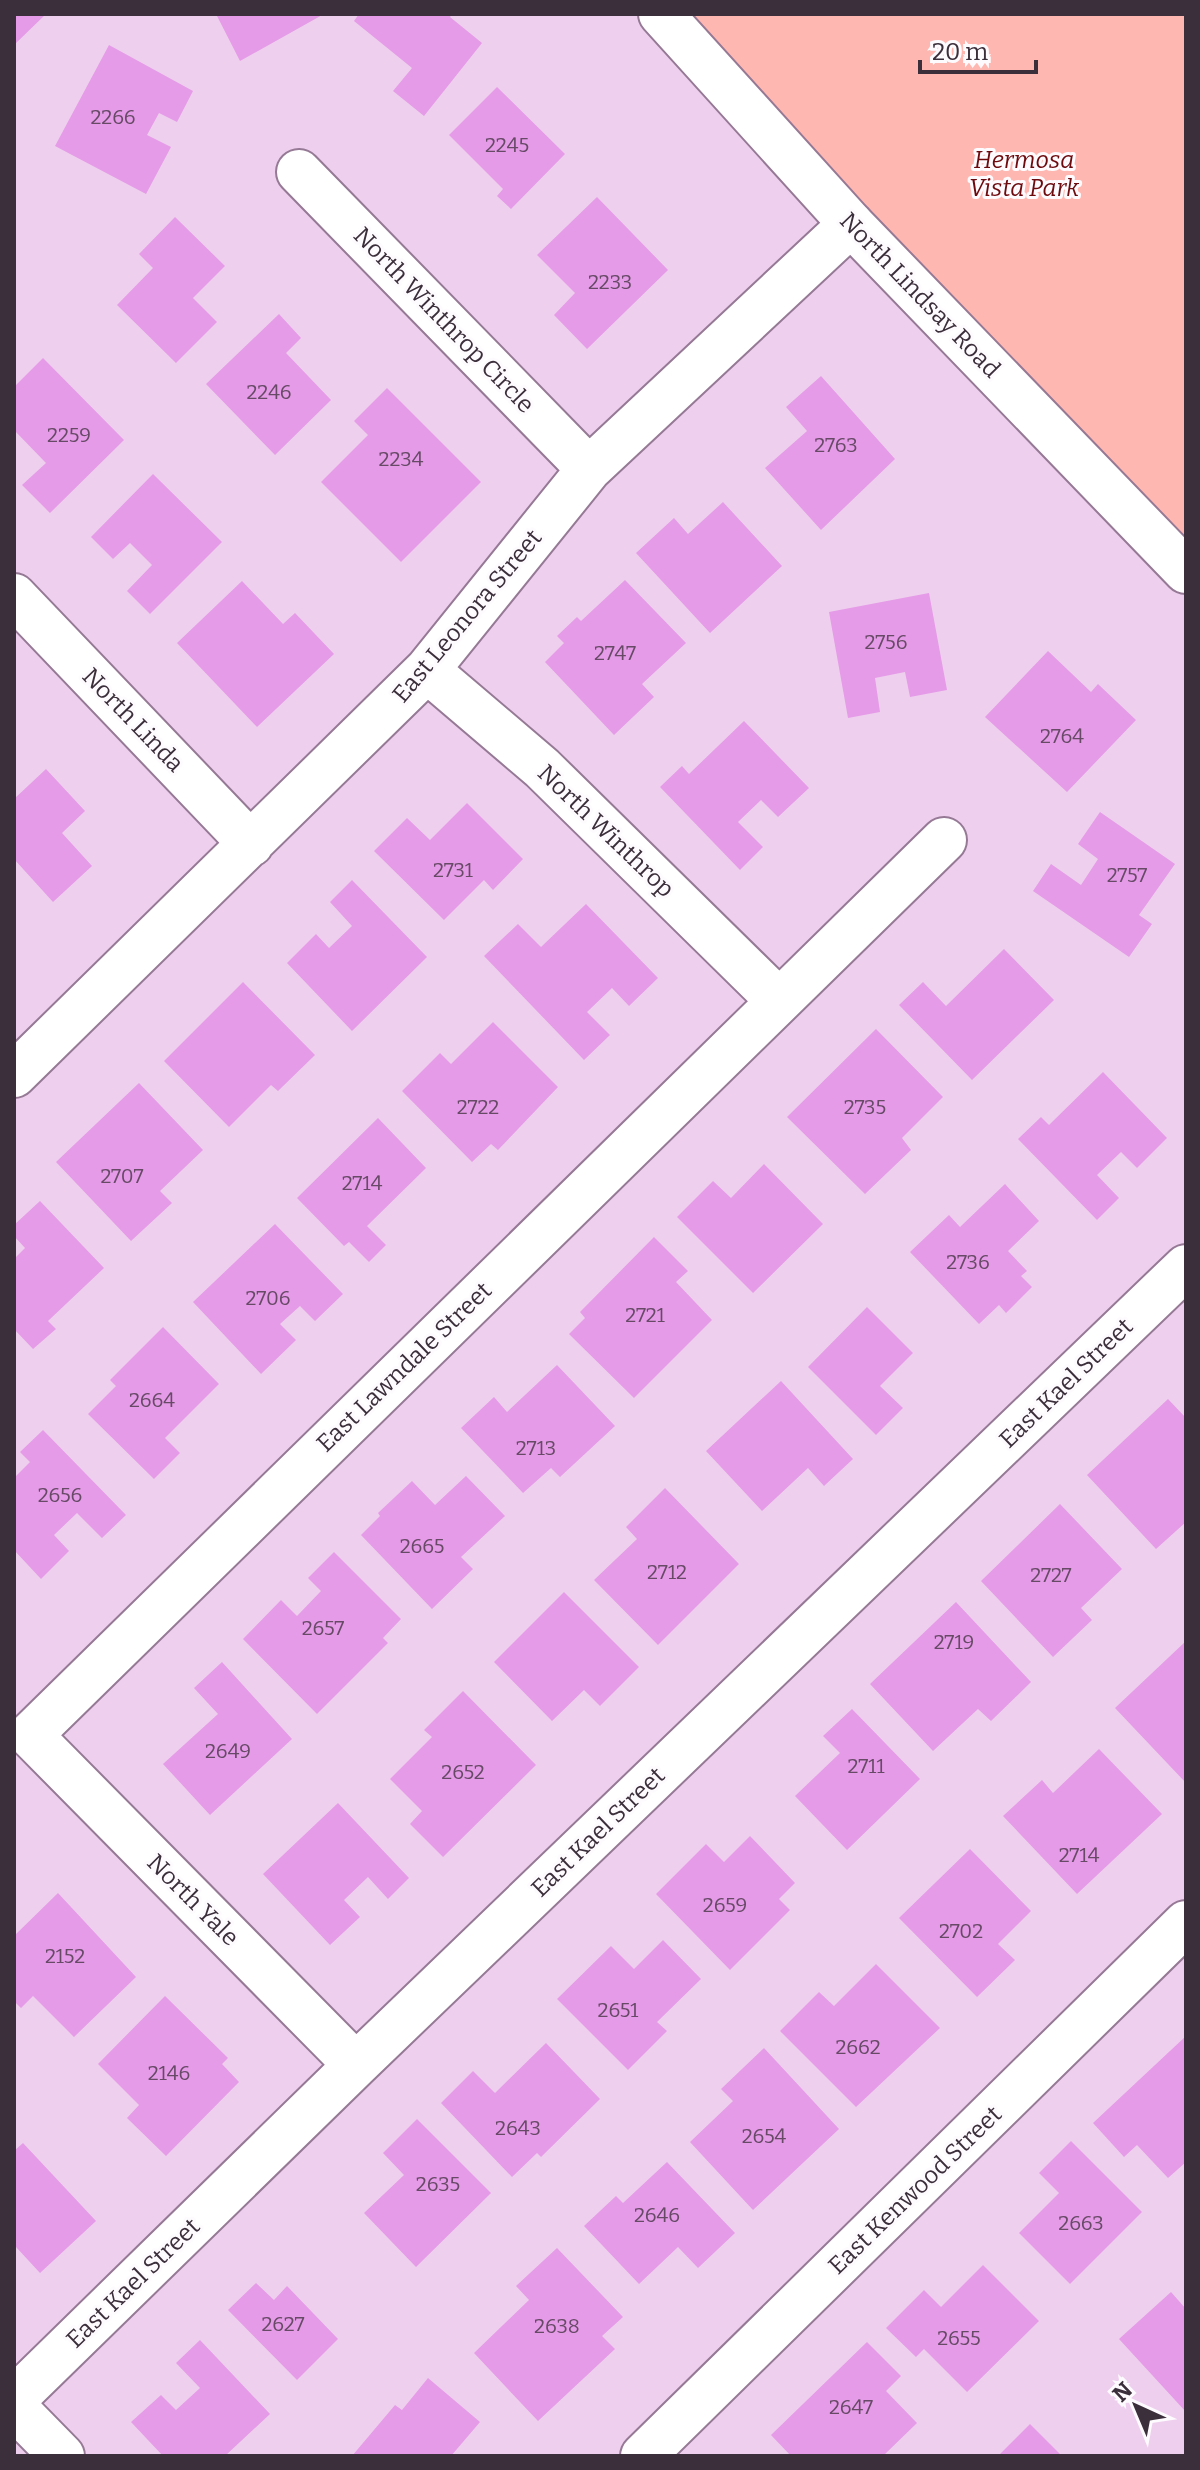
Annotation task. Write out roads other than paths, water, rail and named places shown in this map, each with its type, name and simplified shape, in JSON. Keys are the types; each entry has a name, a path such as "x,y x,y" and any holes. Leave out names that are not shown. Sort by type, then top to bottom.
{"street":[{"name":"North Lindsay Road","path":"661,14 851,224 1186,571"},
{"name":"North Winthrop Circle","path":"299,172 589,469"},
{"name":"East Leonora Street","path":"14,1075 427,670 589,469 851,224"},
{"name":"North Linda","path":"14,596 251,844"},
{"name":"North Winthrop","path":"427,670 542,768 778,1000"},
{"name":"East Lawndale Street","path":"30,1735 944,840"},
{"name":"East Kael Street","path":"14,2399 356,2065 1186,1267"},
{"name":"North Yale","path":"30,1735 356,2065"},
{"name":"East Kenwood Street","path":"643,2456 1186,1923"},
{"path":"14,2407 62,2456"}],"park label":[{"name":"Hermosa Vista Park","path":"1024,174"}]}
